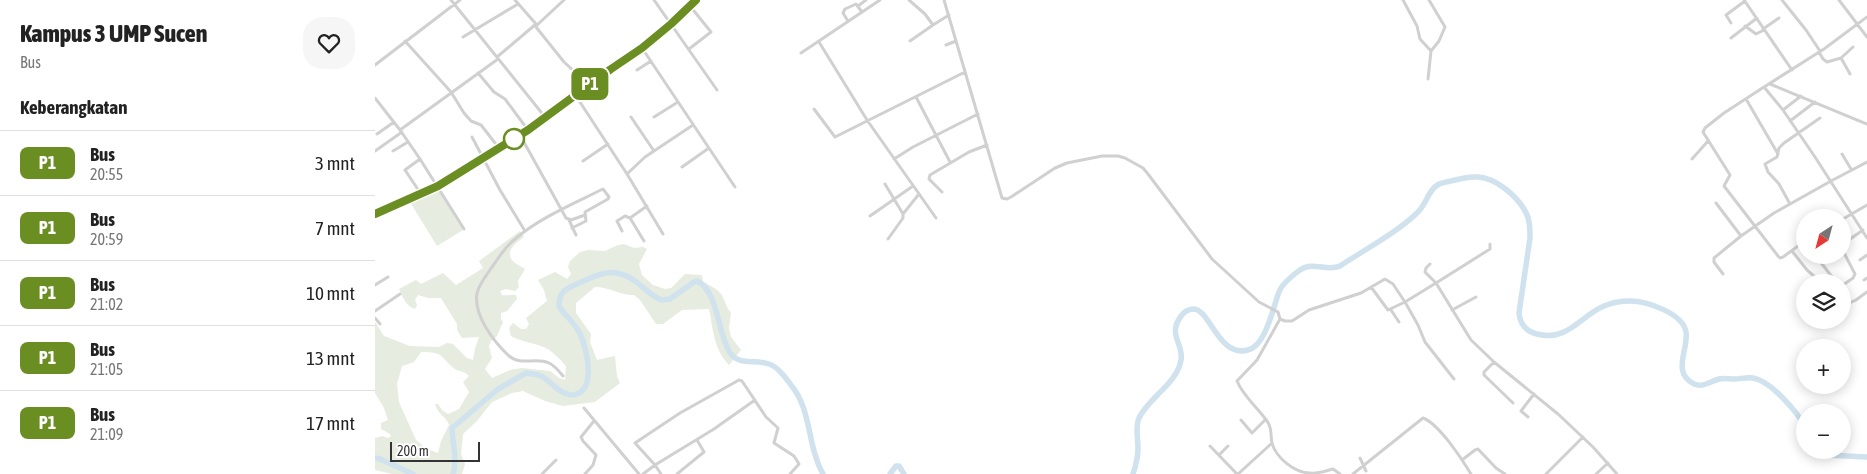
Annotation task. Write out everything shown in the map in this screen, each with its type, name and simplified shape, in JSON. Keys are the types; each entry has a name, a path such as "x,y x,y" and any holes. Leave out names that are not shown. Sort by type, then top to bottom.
{"main road":[{"path":"375,214 438,186 546,118 642,48 696,0"}],"street":[{"path":"451,0 546,118"},
{"path":"375,65 460,0"},
{"path":"515,0 564,62 589,85"},
{"path":"375,151 497,58 563,0"},
{"path":"654,0 717,90"},
{"path":"858,6 866,0"},
{"path":"801,53 880,0"},
{"path":"909,0 925,14 933,25"},
{"path":"944,0 1001,196 1005,199 1055,168 1082,159 1118,156 1137,165 1148,174 1212,258 1265,306 1277,312 1280,319 1292,321 1309,310 1359,295 1383,279 1387,279 1405,302 1425,342 1454,379"},
{"path":"1403,0 1417,26 1420,39 1431,52"},
{"path":"1428,79 1431,52 1439,41 1445,27 1429,0"},
{"path":"1782,0 1806,30 1827,62 1841,58 1853,48"},
{"path":"1839,0 1867,37"},
{"path":"1731,23 1726,15 1744,1 1792,70"},
{"path":"463,37 518,4"},
{"path":"848,21 843,10 854,4 862,12"},
{"path":"689,49 711,32 690,6"},
{"path":"910,41 949,15"},
{"path":"1796,248 1783,257 1779,257 1754,227 1724,185 1730,174 1703,132 1705,128 1746,99 1819,52 1867,17"},
{"path":"1731,38 1757,18"},
{"path":"1745,26 1756,34 1779,18"},
{"path":"405,41 451,92 463,113 471,121 481,125 499,148"},
{"path":"946,45 956,41"},
{"path":"819,42 867,120 936,218"},
{"path":"642,48 735,187"},
{"path":"1841,58 1850,74"},
{"path":"637,70 651,61"},
{"path":"814,109 834,137 965,72"},
{"path":"478,73 494,92 505,99 528,130"},
{"path":"1770,84 1867,124"},
{"path":"1764,87 1783,110 1831,180 1867,238"},
{"path":"576,96 627,174 663,234"},
{"path":"1783,110 1801,96"},
{"path":"917,97 951,162"},
{"path":"375,98 395,122 464,229"},
{"path":"1746,99 1778,154"},
{"path":"654,117 678,102"},
{"path":"1790,121 1815,102"},
{"path":"894,159 936,134 977,114"},
{"path":"631,117 654,151"},
{"path":"1790,204 1786,194 1765,166 1778,154 1780,146 1820,118"},
{"path":"377,134 395,122"},
{"path":"627,174 654,151 693,125"},
{"path":"520,135 576,235"},
{"path":"472,137 500,190 525,231"},
{"path":"1693,159 1708,141"},
{"path":"393,151 408,142"},
{"path":"583,161 608,144"},
{"path":"942,192 929,177 951,162 987,145"},
{"path":"682,167 709,148"},
{"path":"1842,154 1851,169"},
{"path":"420,159 405,170 421,194"},
{"path":"1723,274 1713,258 1741,236 1790,204 1851,169 1867,162"},
{"path":"885,184 903,214"},
{"path":"870,216 913,186"},
{"path":"563,376 555,366 546,362 520,361 511,357 490,333 477,303 477,292 496,261 513,241 525,231 603,189 609,198 587,211 585,215 569,220"},
{"path":"888,239 903,218 903,214 919,194"},
{"path":"1716,203 1741,236"},
{"path":"1852,213 1867,205"},
{"path":"630,218 647,206"},
{"path":"572,228 585,221 585,215"},
{"path":"622,231 617,221 625,216 630,218 644,241"},
{"path":"1851,238 1863,230"},
{"path":"1391,310 1489,250 1491,244"},
{"path":"1792,251 1812,274"},
{"path":"1861,260 1867,255"},
{"path":"1430,264 1425,272 1435,283 1471,340 1494,362 1583,437 1617,474"},
{"path":"1850,264 1855,274 1851,279"},
{"path":"375,285 388,277"},
{"path":"1371,287 1381,303 1388,310 1391,310 1399,322"},
{"path":"1851,302 1867,292"},
{"path":"375,311 400,294"},
{"path":"1452,310 1476,297"},
{"path":"375,318 380,324"},
{"path":"1280,319 1257,360 1237,381 1271,426 1272,443 1285,461 1306,473 1321,473 1333,469 1340,474"},
{"path":"1494,362 1484,374 1513,403"},
{"path":"661,474 655,465 635,445 635,442 680,413 739,380 742,381 766,418 778,428 774,443 794,456 799,464 791,474"},
{"path":"1528,417 1521,411 1534,394"},
{"path":"584,408 641,474 697,440 755,400"},
{"path":"1353,474 1423,418 1439,430 1471,474"},
{"path":"1241,420 1252,433 1266,419"},
{"path":"585,474 593,464 596,455 581,437 594,421"},
{"path":"1546,474 1583,437"},
{"path":"677,474 705,452 697,440"},
{"path":"1210,446 1238,474 1272,443"},
{"path":"1219,455 1228,446"},
{"path":"1462,460 1475,450 1478,450 1505,474"},
{"path":"1360,458 1366,470"},
{"path":"542,474 556,460"},
{"path":"1596,474 1608,463"}],"shaded area":[{"path":"438,188 463,230 437,246 410,202"},
{"path":"520,231 524,237 518,241 510,253 513,261 525,269 518,281 519,287 515,291 506,289 500,291 502,295 516,295 517,299 507,311 501,313 503,322 497,336 491,341 489,346 492,358 485,369 492,378 510,370 522,368 550,371 565,380 566,366 557,356 542,346 511,336 509,328 513,323 521,329 526,329 529,324 526,318 547,301 544,290 538,280 555,272 567,279 571,274 568,267 570,261 580,252 588,250 605,251 624,244 634,248 643,247 647,249 639,264 642,275 653,285 665,289 671,288 685,274 702,275 703,281 719,292 731,313 729,328 731,337 741,350 729,365 717,346 709,309 682,310 663,324 656,324 640,300 634,295 595,287 576,303 576,313 591,334 590,342 597,360 615,356 617,376 620,383 595,402 563,406 545,401 523,391 512,393 492,402 477,421 463,434 461,454 465,464 462,474 392,474 375,470 375,438 382,436 388,438 391,436 381,429 381,423 388,420 384,408 375,393 375,322 384,336 410,346 439,347 447,343 453,344 467,358 473,360 479,337 462,338 457,330 457,324 441,298 428,298 418,295 415,300 417,305 415,309 407,304 399,289 416,280 421,284 443,273 456,285 483,268 479,261","holes":["421,352 439,354 455,369 469,376 463,382 469,392 459,409 448,414 438,404 435,404 449,425 441,441 438,453 427,449 416,440 399,402 397,384 402,366 414,362"]}],"waterway":[{"path":"1133,474 1138,455 1137,429 1139,418 1149,403 1169,383 1178,369 1181,360 1176,329 1183,313 1192,309 1200,311 1222,341 1238,351 1248,350 1260,341 1268,325 1280,289 1297,272 1310,266 1330,268 1340,266 1391,234 1410,219 1418,212 1432,190 1439,184 1473,177 1485,178 1499,184 1517,200 1528,217 1530,238 1519,313 1522,324 1526,329 1533,333 1548,336 1573,327 1604,306 1630,301 1645,303 1663,309 1678,319 1683,325 1686,338 1682,367 1687,379 1697,385 1721,379 1751,378 1760,380 1775,391 1796,413"},
{"path":"453,474 455,457 452,428 498,389 526,373 541,376 559,390 571,395 579,393 585,387 588,379 588,370 583,341 578,330 559,306 560,297 566,289 585,280 608,273 623,274 631,278 661,300 670,299 697,281 704,286 714,303 722,335 730,353 738,360 772,365 784,376 798,395 803,406 814,452 823,474"},
{"path":"1851,456 1867,457"},
{"path":"375,458 413,474"},
{"path":"890,474 896,466 899,466 904,474"}],"bus line":[{"name":"P1","path":"375,214 438,186 528,130 642,48 696,0"}]}
